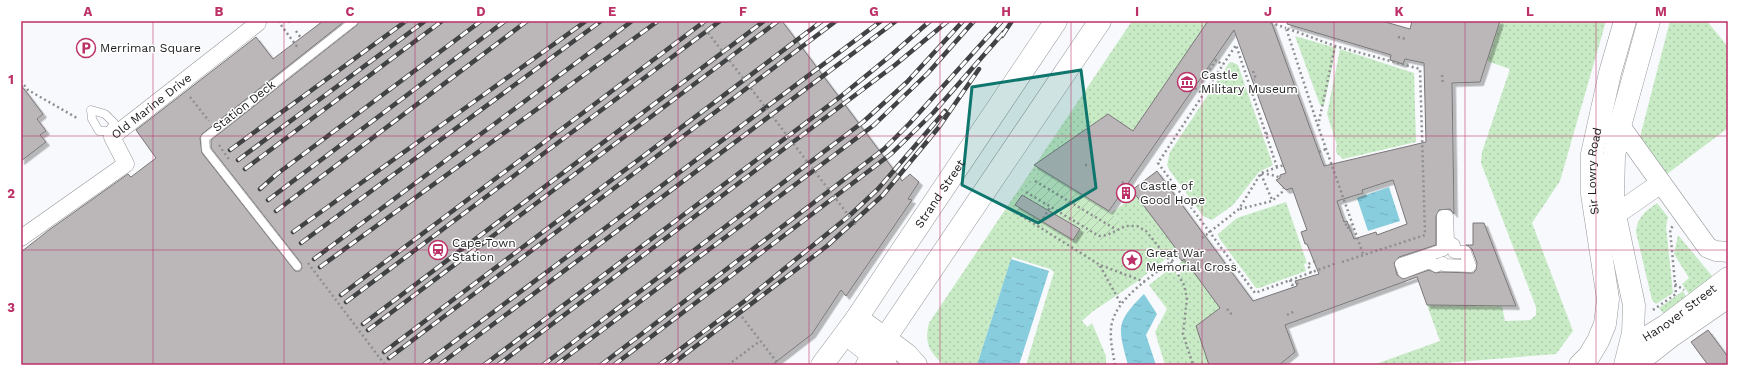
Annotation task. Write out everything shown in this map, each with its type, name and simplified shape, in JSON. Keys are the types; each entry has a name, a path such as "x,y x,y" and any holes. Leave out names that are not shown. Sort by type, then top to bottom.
{"main road":[{"name":"Strand Street","path":"822,365 852,326 1056,21"},
{"path":"878,356 1011,151 1100,21"},
{"name":"Sir Lowry Road","path":"1625,21 1599,119 1592,154 1591,174 1634,305 1630,359"},
{"name":"Sir Lowry Road","path":"1580,365 1589,356 1598,341 1605,324 1608,299 1606,218 1613,195 1614,156 1620,126 1649,21"},
{"path":"852,326 878,356"},
{"path":"878,356 906,354 916,365"},
{"path":"1608,365 1630,359"}],"street":[{"name":"Old Marine Drive","path":"21,238 126,164 110,134 258,23 256,21"},
{"path":"1599,119 1620,126 1708,248 1716,251 1728,252"},
{"path":"1606,218 1661,183"},
{"path":"1443,216 1448,216 1448,241 1454,244 1454,252 1465,252 1470,266 1444,265 1443,263 1436,266 1430,262 1404,272 1401,264 1443,250 1443,216"},
{"name":"Hanover Street","path":"1630,359 1665,325 1728,277"},
{"name":"Hanover Street","path":"1630,359 1673,336 1728,298"}],"lane":[{"name":"Station Deck","path":"297,266 206,150 205,138 215,128 354,21"}],"path":[{"path":"278,21 298,48"},
{"path":"699,21 856,225"},
{"path":"1266,21 1335,46 1420,69 1425,235 1342,262"},
{"path":"1286,28 1318,126 1363,254"},
{"path":"296,31 301,38"},
{"path":"1398,37 1406,40"},
{"path":"1277,167 1236,45 1158,162 1255,293 1337,264"},
{"path":"1318,126 1335,46"},
{"path":"1206,71 1208,72 1216,60 1223,65"},
{"path":"1248,82 1256,79 1253,71"},
{"path":"1442,75 1443,85"},
{"path":"21,81 28,90 77,118"},
{"path":"1195,88 1204,94"},
{"path":"190,97 215,128"},
{"path":"1266,134 1272,132"},
{"path":"1319,152 1326,149"},
{"path":"1202,238 1239,209 1261,173 1284,165"},
{"path":"1261,173 1280,178"},
{"path":"1261,173 1272,201"},
{"path":"1122,183 1125,180"},
{"path":"1035,181 1117,230"},
{"path":"1239,209 1272,201 1282,192 1283,188"},
{"path":"1026,192 1099,236 1108,235 1126,226 1138,226 1146,232 1171,262 1184,285 1187,298 1183,334 1193,365"},
{"path":"1038,227 1050,207"},
{"path":"1012,210 1100,265 1145,282"},
{"path":"1653,310 1676,294 1670,229 1676,223"},
{"path":"1345,225 1347,224 1349,231 1354,229"},
{"path":"1116,365 1111,328 1115,313 1123,300 1178,256"},
{"path":"1311,273 1308,264 1318,260"},
{"path":"1100,265 1121,304"},
{"path":"1290,280 1292,285 1299,283 1300,285"},
{"path":"1675,284 1683,290"},
{"path":"1227,309 1232,316"},
{"path":"1287,315 1295,312"},
{"path":"742,317 778,365"},
{"path":"728,365 760,340"}],"highlighted area":[{"path":"1081,70 1096,188 1038,223 962,185 972,87"}],"green space":[{"path":"1132,21 1208,21 1133,131 1108,114 1035,165"},
{"path":"1500,21 1606,21 1560,181 1532,223 1573,331 1556,354 1418,365 1373,365 1440,341 1427,305 1502,306 1505,321 1530,320 1536,315 1536,307 1481,163 1482,152 1510,69 1487,61"},
{"path":"1670,21 1707,21 1728,47 1728,128 1667,174 1641,143 1640,137"},
{"path":"1295,36 1336,48 1324,105 1320,105"},
{"path":"1340,49 1414,73 1416,142 1343,159 1337,153 1337,145 1327,114"},
{"path":"1232,62 1238,65 1273,165 1259,172 1233,205 1212,220 1203,216 1167,165 1170,152 1229,63"},
{"path":"1035,165 1042,170 1015,205 1073,240 1080,229 1122,223 1111,213 1136,195 1177,250 1135,283 1092,312 1082,321 1087,327 1092,323 1106,356 1106,365 1026,365 1054,272 1050,269 1012,257 977,365 943,365 931,351 929,346 927,336 929,323"},
{"path":"1042,170 1111,213 1122,223 1104,243 1022,195"},
{"path":"1286,202 1307,263 1304,264 1306,271 1256,288 1219,238 1218,234 1237,218"},
{"path":"1657,203 1668,217 1666,226 1673,293 1656,304 1652,300 1636,232 1640,218"},
{"path":"1678,235 1713,277 1691,297 1682,284 1689,278 1674,254"},
{"path":"1184,259 1220,308 1196,326 1209,365 1165,365 1155,332 1167,309 1149,285 1167,271 1170,273 1173,269 1178,276 1181,274 1177,266"},
{"path":"1683,291 1687,298 1665,314 1663,313 1659,308"}],"water":[{"path":"1389,187 1400,221 1368,231 1357,198"},
{"path":"1011,259 1049,271 1019,365 977,365"},
{"path":"1144,294 1157,314 1146,335 1156,365 1128,365 1122,342 1121,326 1128,312"}],"building":[{"name":"Cape Town Station","path":"323,21 345,21 202,134 200,138 202,153 295,271 300,271 302,268 301,263 211,148 211,140 357,25 359,21 782,21 902,181 910,174 919,182 908,199 912,200 846,296 841,290 812,334 772,365 21,365 21,252 49,230 128,174 131,177 156,158 136,130 256,37 273,59"},
{"name":"Castle of Good Hope","path":"1208,21 1271,21 1324,166 1426,142 1424,63 1405,59 1403,64 1390,60 1391,55 1287,24 1288,21 1382,21 1410,29 1412,21 1500,21 1480,82 1452,83 1454,214 1450,209 1439,210 1436,216 1436,245 1399,257 1394,263 1397,275 1403,279 1429,270 1436,273 1473,273 1476,270 1477,263 1472,249 1466,245 1473,245 1473,223 1484,223 1516,306 1427,305 1417,277 1285,325 1295,352 1279,365 1209,365 1196,326 1220,308 1184,259 1182,261 1174,251 1177,250 1132,190 1157,171 1253,301 1297,286 1295,281 1319,274 1301,232 1307,230 1292,188 1286,190 1276,180 1280,178 1280,175 1286,173 1234,30 1109,211 1034,165 1108,114 1133,131","holes":["1393,180 1407,224 1377,235 1376,232 1354,239 1347,221 1344,222 1337,201 1363,193 1362,190"]},
{"path":"21,85 43,114 37,119 46,131 40,135 46,142 21,161"},
{"path":"1022,195 1080,229 1073,240 1015,205"},
{"path":"1708,330 1728,357 1728,365 1708,365 1691,342"}],"railway":[{"path":"230,150 406,21"},
{"path":"238,160 425,21"},
{"path":"245,169 442,21"},
{"path":"260,189 277,174 481,21"},
{"path":"268,200 505,21"},
{"path":"276,211 527,21"},
{"path":"293,232 586,21"},
{"path":"301,243 601,21"},
{"path":"314,259 632,21"},
{"path":"320,267 658,21"},
{"path":"341,295 705,21"},
{"path":"346,302 720,21"},
{"path":"363,324 764,21"},
{"path":"368,330 778,21"},
{"path":"384,352 822,21"},
{"path":"389,358 836,21"},
{"path":"423,365 881,21"},
{"path":"439,365 896,21"},
{"path":"484,365 840,97 930,21"},
{"path":"498,365 895,65 948,21"},
{"path":"543,365 863,122 907,82 963,21"},
{"path":"556,365 874,125 928,73 974,21"},
{"path":"601,365 884,149 909,124 1002,21"},
{"path":"1002,36 1012,21"},
{"path":"614,365 891,154 933,113 1004,32"},
{"path":"671,365 827,246 883,195 939,127 979,69"},
{"path":"659,365 746,300 849,216 878,189 945,111"}],"place":[{"name":"Merriman Square","path":"86,48"},
{"name":"Castle Military Museum","path":"1187,82"},
{"name":"Castle of Good Hope","path":"1126,193"},
{"name":"Cape Town Station","path":"438,250"},
{"name":"Great War Memorial Cross","path":"1132,260"}]}
